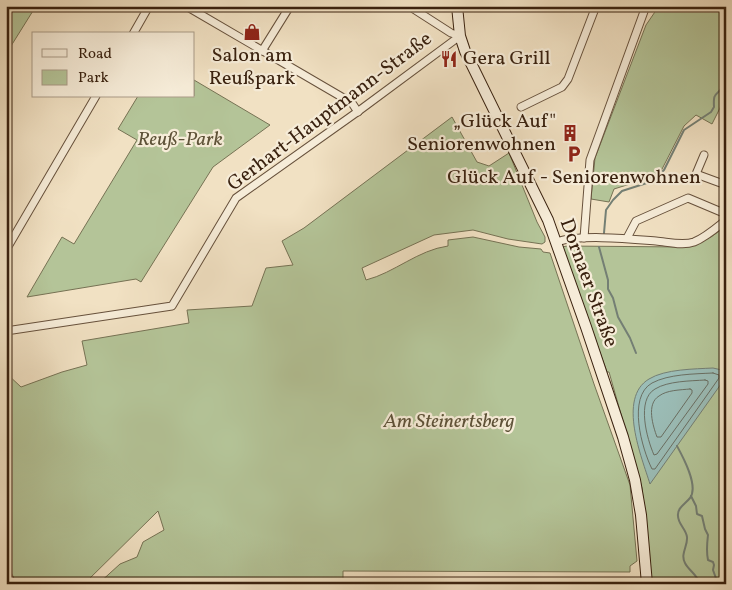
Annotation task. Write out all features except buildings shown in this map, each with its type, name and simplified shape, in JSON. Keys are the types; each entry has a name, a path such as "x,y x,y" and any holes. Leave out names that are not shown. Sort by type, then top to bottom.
{"main road":[{"name":"Dornaer Straße","path":"458,6 460,36 465,51 514,148 557,242 623,437 635,480 647,584"}],"street":[{"path":"134,32 149,6"},
{"path":"186,6 352,104 358,112"},
{"path":"262,51 290,6"},
{"path":"408,6 451,33 460,36"},
{"path":"521,107 562,87 568,79 596,6"},
{"path":"584,238 590,160 646,6"},
{"name":"Gerhart-Hauptmann-Straße","path":"8,333 172,306 236,198 358,112 460,36"},
{"path":"6,250 95,98"},
{"path":"704,155 696,174 726,185"},
{"path":"627,238 636,221 688,198 726,214"},
{"path":"557,242 569,238 627,238 676,243 692,242 704,237 726,220"},
{"path":"6,571 12,584"}],"green space":[{"path":"6,6 36,6 6,54"},
{"path":"659,6 726,6 726,56 724,61 726,62 726,96 712,124 696,115 684,126 659,175 614,189 609,202 591,199 595,158 646,25"},
{"name":"Reuß-Park","path":"195,81 270,125 213,167 141,282 136,279 27,297 62,237 74,244 137,140 118,129 137,98 195,98"},
{"name":"Am Steinertsberg","path":"452,117 477,162 489,166 509,153 545,237 545,242 542,244 508,239 473,230 434,235 362,268 366,280 376,277 426,252 448,246 448,240 473,237 519,247 541,249 543,252 550,253 630,485 637,561 630,566 630,572 343,571 343,584 98,584 120,564 137,557 143,542 164,530 158,511 84,584 15,584 6,563 6,373 21,387 87,365 82,341 189,323 187,310 252,306 266,268 293,265 282,241 304,228"},
{"path":"726,226 726,584 651,584 642,488 609,372 607,372 562,247 684,247 711,237"}],"water":[{"path":"713,368 726,371 726,377 650,484 634,429 633,414 635,400 640,388 649,379 663,373"}],"waterway":[{"path":"604,233 606,210 613,200 622,191 653,181 664,170 684,130 711,112 714,107 715,96 723,86 721,81 726,71"},
{"path":"599,247 608,280 608,289 613,298 618,317 636,353"},
{"path":"677,446 693,486 690,498 680,508 678,513 679,522 687,537 684,560 700,584"},
{"path":"691,496 696,506 697,514 702,516 708,535 708,560 713,562 713,570 718,584"}],"place":[{"name":"Salon am Reußpark","path":"252,32"},
{"name":"Gera Grill","path":"449,59"},
{"name":"„Glück Auf\" Seniorenwohnen","path":"570,133"},
{"name":"Glück Auf - Seniorenwohnen","path":"574,154"}]}
